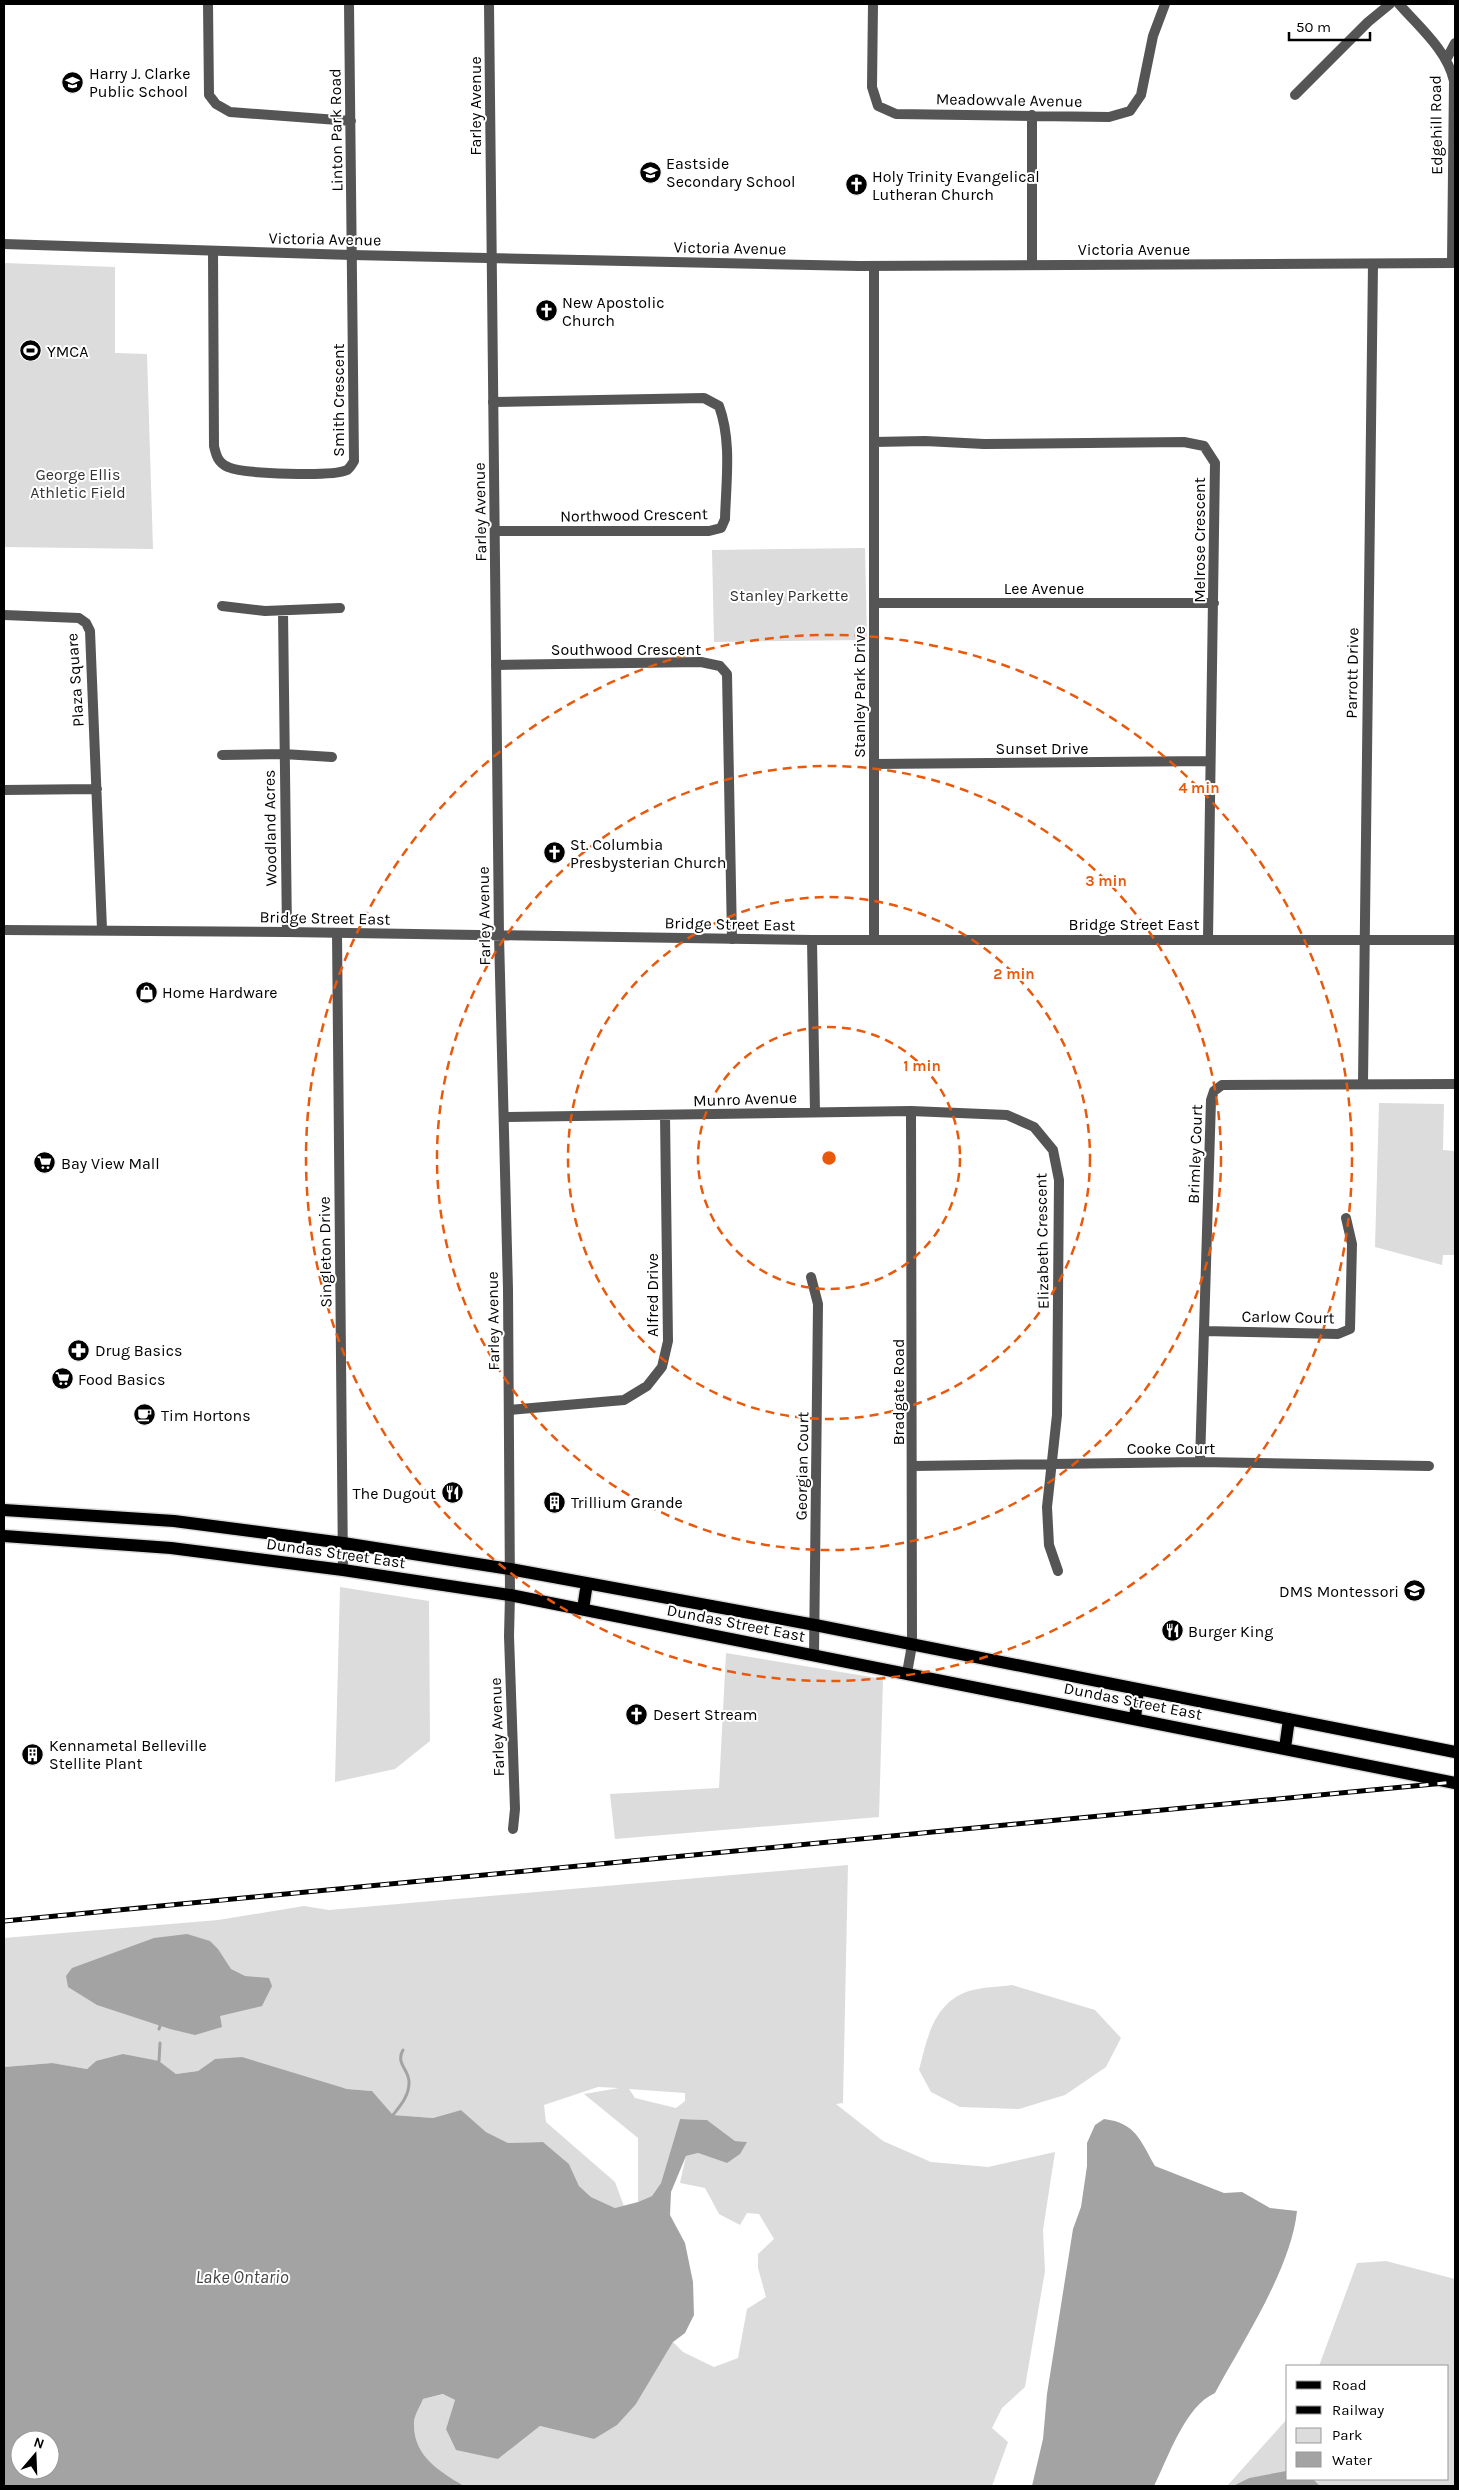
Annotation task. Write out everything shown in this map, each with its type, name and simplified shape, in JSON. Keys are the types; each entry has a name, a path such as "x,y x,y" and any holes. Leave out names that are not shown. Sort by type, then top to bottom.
{"main road":[{"name":"Dundas Street East","path":"4,1510 174,1521 343,1543 510,1569 815,1625 1455,1752"},
{"name":"Dundas Street East","path":"4,1536 171,1548 343,1570 510,1595 1455,1783"},
{"path":"583,1609 587,1583"},
{"path":"1135,1718 1138,1688"},
{"path":"1285,1748 1289,1719"}],"street":[{"path":"208,4 209,95 216,104 230,112 263,116 351,121"},
{"name":"Linton Park Road","path":"349,4 352,255"},
{"name":"Farley Avenue","path":"489,4 498,936 504,1117 509,1410 510,1595 508,1636 513,1828"},
{"name":"Meadowvale Avenue","path":"873,4 872,87 878,106 896,114 1109,117 1130,111 1142,95 1153,36 1165,4"},
{"path":"1296,95 1368,22 1390,4"},
{"name":"Edgehill Road","path":"1399,4 1446,60 1454,81 1454,263"},
{"path":"1446,60 1455,43"},
{"path":"1032,115 1032,264"},
{"name":"Victoria Avenue","path":"4,244 352,255 874,266 1454,263"},
{"name":"Smith Crescent","path":"213,251 214,446 217,458 227,467 279,474 337,473 348,469 354,461 352,255"},
{"name":"Parrott Drive","path":"1363,1083 1373,264"},
{"name":"Stanley Park Drive","path":"874,266 874,939"},
{"name":"Northwood Crescent","path":"493,402 704,398 719,406 726,423 725,519 721,528 709,531 495,531"},
{"name":"Melrose Crescent","path":"874,442 925,441 984,444 1184,442 1204,446 1214,463 1214,603 1208,939"},
{"name":"Lee Avenue","path":"875,603 1214,603"},
{"path":"222,606 283,611 340,608"},
{"name":"Woodland Acres","path":"283,611 283,754 287,932"},
{"name":"Plaza Square","path":"4,615 79,618 86,623 90,631 102,930"},
{"name":"Southwood Crescent","path":"496,665 701,662 720,666 727,674 732,939"},
{"name":"Woodland Acres","path":"222,755 283,754 332,757"},
{"name":"Sunset Drive","path":"874,764 1210,761"},
{"path":"4,790 97,789"},
{"name":"Bridge Street East","path":"4,930 287,932 812,940 1455,940"},
{"name":"Singleton Drive","path":"337,933 343,1570"},
{"name":"Munro Avenue","path":"504,1117 665,1116 815,1112 812,940"},
{"name":"Brimley Court","path":"1200,1462 1211,1100 1214,1090 1222,1085 1455,1084"},
{"name":"Elizabeth Crescent","path":"815,1112 911,1110 1007,1116 1034,1127 1053,1150 1059,1180 1060,1214 1057,1415 1051,1463 1047,1533 1058,1571"},
{"name":"Bradgate Road","path":"906,1673 912,1645 911,1110"},
{"name":"Alfred Drive","path":"509,1410 624,1400 647,1386 662,1367 668,1341 665,1116"},
{"name":"Carlow Court","path":"1204,1331 1338,1334 1350,1328 1352,1244 1346,1218"},
{"name":"Georgian Court","path":"811,1277 818,1304 814,1656"},
{"name":"Cooke Court","path":"913,1466 1200,1462 1430,1466"}],"green space":[{"name":"George Ellis Athletic Field","path":"4,263 115,267 115,353 147,354 153,549 4,547"},
{"name":"Stanley Parkette","path":"865,548 867,640 714,642 712,550"},
{"path":"1379,1103 1444,1104 1443,1150 1455,1151 1455,1255 1443,1255 1442,1265 1375,1247"},
{"path":"340,1587 429,1601 430,1741 395,1769 335,1782"},
{"path":"726,1653 883,1679 879,1817 615,1839 610,1794 719,1788"},
{"path":"848,1865 843,2103 836,2104 883,2141 931,2162 988,2167 1055,2152 1043,2230 1045,2271 1025,2387 1002,2408 992,2428 1008,2442 992,2486 464,2486 438,2469 424,2455 415,2436 414,2425 423,2399 444,2394 455,2400 446,2429 498,2459 540,2426 594,2439 636,2404 673,2342 683,2352 714,2367 738,2358 747,2309 766,2297 758,2268 758,2254 774,2239 759,2214 747,2213 740,2225 719,2214 705,2188 680,2183 686,2156 698,2153 727,2163 746,2142 735,2141 707,2120 680,2119 661,2183 652,2196 638,2202 638,2138 584,2094 619,2088 598,2087 544,2105 546,2122 615,2182 624,2206 615,2208 591,2197 579,2186 569,2164 543,2142 508,2143 486,2132 461,2110 433,2118 393,2115 372,2091 347,2089 215,2059 198,2071 176,2074 159,2061 96,2061 87,2069 51,2063 4,2067 4,1938 218,1920 304,1906 329,1910","holes":["629,2089 685,2093 685,2101 676,2108 635,2098"]},
{"path":"1012,1985 1095,2010 1121,2038 1106,2067 1065,2095 1019,2109 960,2107 931,2092 919,2070 925,2046 939,2013 947,2004 969,1991"},
{"path":"1386,2261 1455,2279 1455,2486 1320,2486 1314,2480 1449,2480 1449,2365 1319,2365 1357,2263"},
{"path":"1286,2420 1286,2472 1249,2478 1233,2486 1227,2486"}],"water":[{"path":"187,1934 210,1941 218,1949 231,1969 245,1976 269,1978 272,1986 262,2006 220,2016 222,2027 195,2035 170,2029 97,2005 68,1987 66,1976 72,1968 154,1938"},
{"name":"Lake Ontario","path":"123,2054 159,2061 176,2074 198,2071 215,2059 242,2057 347,2089 372,2091 393,2115 433,2118 461,2110 486,2132 508,2143 543,2142 569,2164 579,2186 591,2197 615,2208 652,2196 661,2183 680,2119 707,2120 735,2141 747,2142 740,2154 727,2163 698,2153 686,2156 671,2192 670,2215 685,2243 693,2282 694,2315 685,2333 673,2342 636,2404 617,2425 594,2439 540,2426 498,2459 456,2450 446,2429 455,2400 443,2394 423,2399 415,2419 415,2436 424,2455 430,2462 464,2486 4,2486 4,2067 52,2063 87,2069 96,2061"},
{"path":"1104,2119 1123,2124 1136,2134 1155,2166 1224,2193 1242,2192 1270,2208 1297,2211 1293,2233 1286,2257 1252,2328 1215,2393 1204,2400 1186,2421 1154,2486 1032,2486 1043,2439 1047,2394 1073,2229 1081,2207 1087,2166 1087,2143 1095,2125"},
{"path":"1286,2471 1286,2480 1314,2480 1320,2486 1233,2486 1249,2478"}],"waterway":[{"path":"159,2061 160,2043"},
{"path":"393,2115 404,2100 409,2088 409,2078 401,2059 403,2050"}],"railway":[{"path":"4,1921 1455,1782"}],"place":[{"name":"Harry J. Clarke Public School","path":"73,82"},
{"name":"Eastside Secondary School","path":"650,172"},
{"name":"Holy Trinity Evangelical Lutheran Church","path":"856,185"},
{"name":"New Apostolic Church","path":"546,311"},
{"name":"YMCA","path":"31,351"},
{"name":"St. Columbia Presbysterian Church","path":"554,853"},
{"name":"Home Hardware","path":"146,992"},
{"name":"Bay View Mall","path":"45,1163"},
{"name":"Drug Basics","path":"79,1350"},
{"name":"Food Basics","path":"62,1379"},
{"name":"Tim Hortons","path":"145,1415"},
{"name":"The Dugout","path":"452,1493"},
{"name":"Trillium Grande","path":"555,1502"},
{"name":"DMS Montessori","path":"1415,1591"},
{"name":"Burger King","path":"1172,1631"},
{"name":"Desert Stream","path":"637,1714"},
{"name":"Kennametal Belleville Stellite Plant","path":"33,1754"}]}
